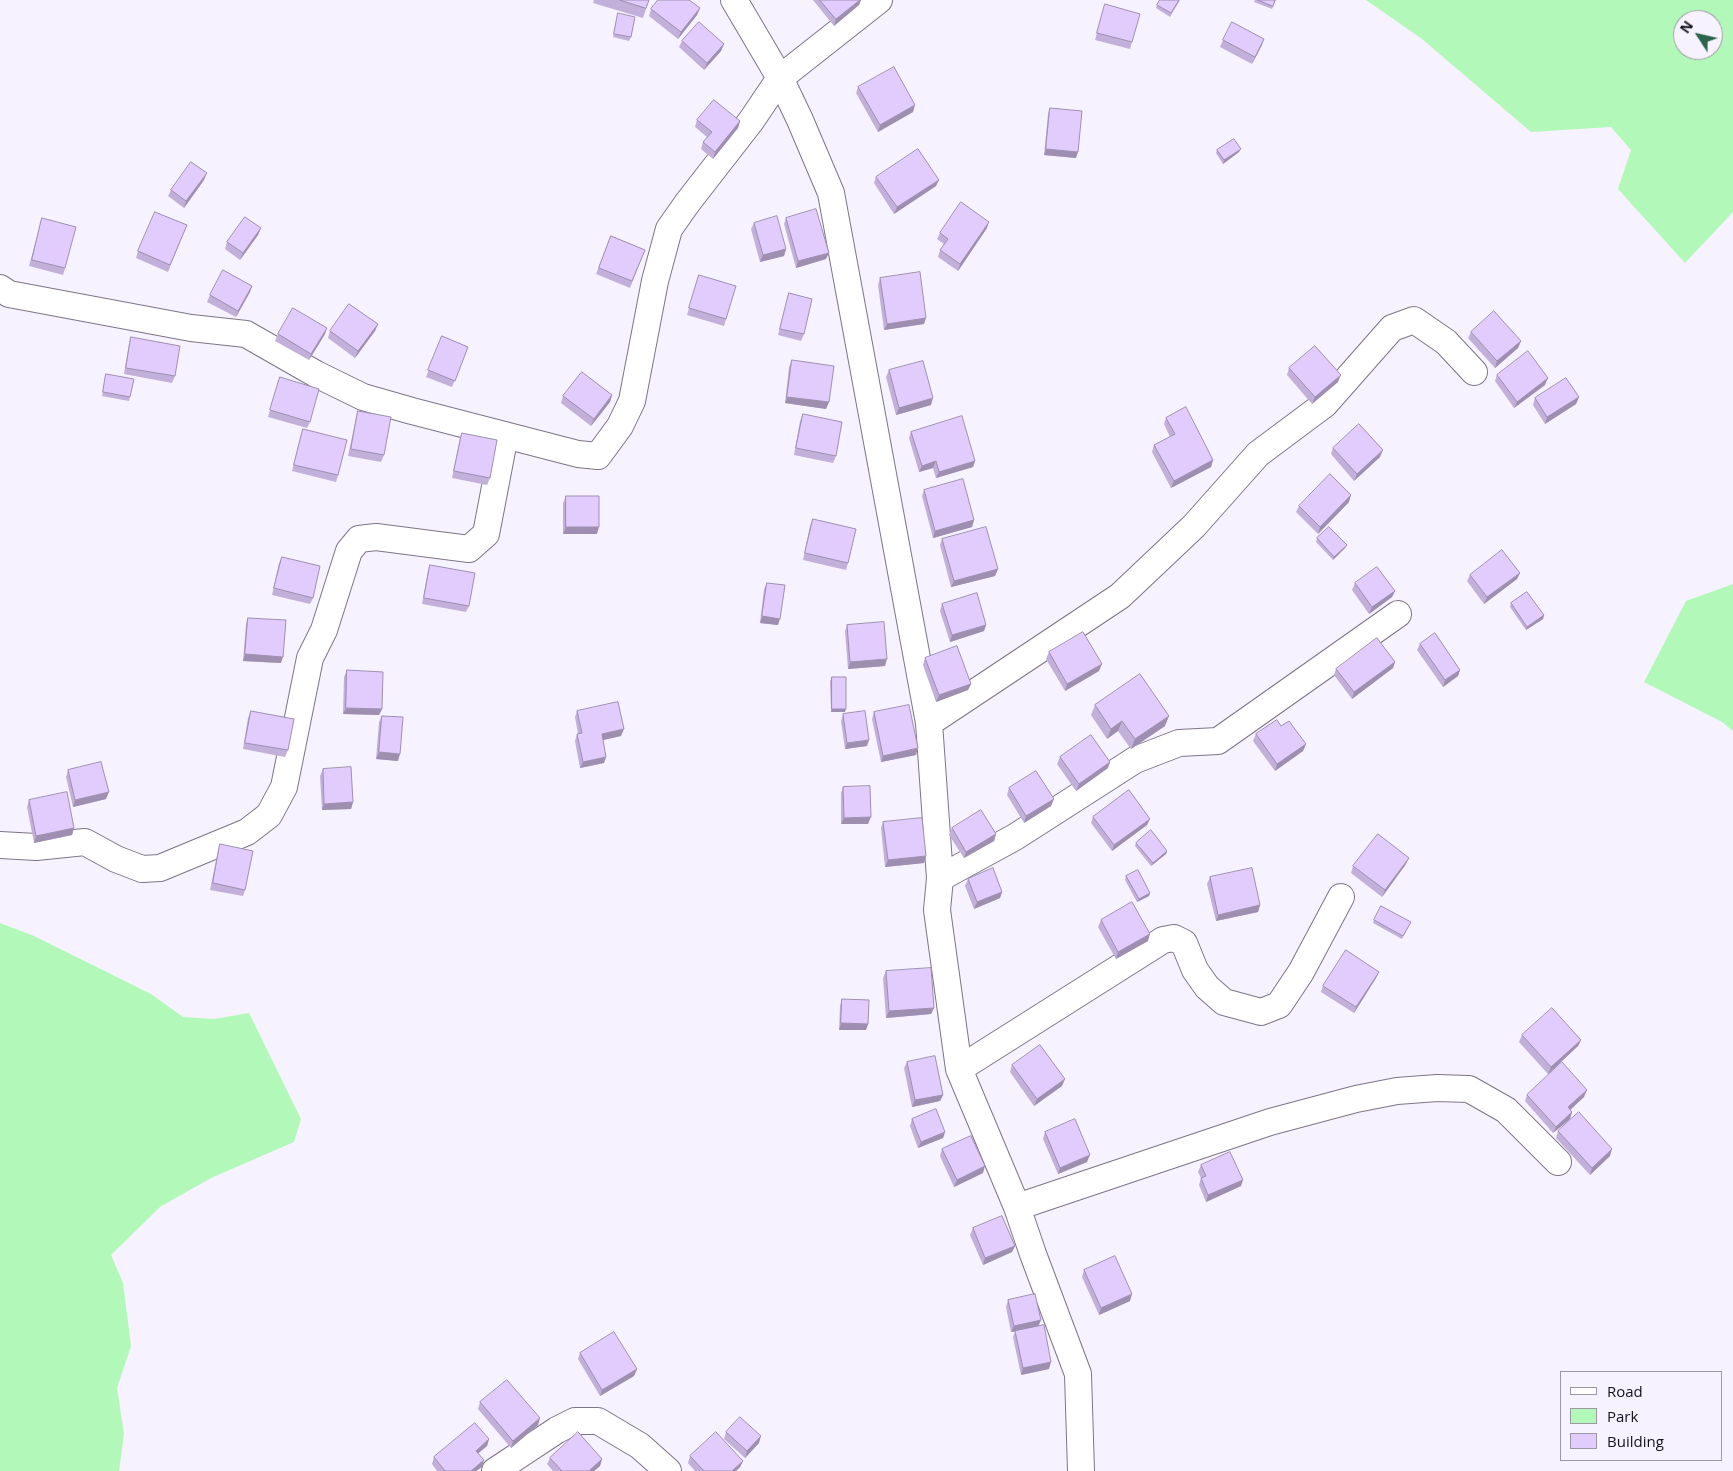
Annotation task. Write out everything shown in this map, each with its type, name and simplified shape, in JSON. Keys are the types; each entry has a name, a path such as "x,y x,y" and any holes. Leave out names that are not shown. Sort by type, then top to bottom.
{"street":[{"path":"734,0 780,78 831,193 929,723 940,878 937,910 959,1069 1017,1207 1078,1374 1080,1471"},
{"path":"0,288 9,294 191,328 246,334 316,374 363,397 578,454 598,456 620,426 632,402 655,281 669,229 751,121 780,78 879,0"},
{"path":"929,723 1120,596 1194,526 1258,454 1326,404 1392,328 1414,320 1446,342 1474,372"},
{"path":"0,845 36,847 86,842 116,859 142,869 160,868 247,832 269,815 284,787 310,658 324,630 349,551 359,540 376,537 470,548 486,534 505,435"},
{"path":"940,878 1015,837 1134,760 1180,743 1218,741 1398,614"},
{"path":"959,1069 1164,940 1174,938 1184,943 1195,970 1207,986 1224,1002 1261,1012 1279,1004 1301,972 1341,897"},
{"path":"1017,1207 1270,1122 1397,1090 1469,1089 1506,1110 1558,1162"},
{"path":"494,1471 556,1430 575,1421 598,1421 640,1446 668,1471"}],"green space":[{"path":"1366,0 1733,0 1733,212 1685,263 1618,189 1631,150 1611,127 1531,132 1422,39"},
{"path":"1733,584 1733,731 1722,722 1644,682 1686,601"},
{"path":"0,923 34,936 151,994 183,1017 214,1019 249,1013 301,1119 294,1142 211,1178 160,1207 111,1255 123,1283 131,1346 117,1388 124,1434 119,1471 0,1471"}],"building":[{"path":"620,0 649,0 646,8"},
{"path":"658,0 689,0 700,8 681,32 651,9"},
{"path":"820,0 860,0 836,19"},
{"path":"1160,0 1179,0 1171,13 1157,5"},
{"path":"1258,0 1275,0 1273,6"},
{"path":"1105,4 1140,14 1132,42 1097,33"},
{"path":"618,13 635,17 631,37 614,34"},
{"path":"699,22 724,44 707,63 682,41"},
{"path":"1232,22 1264,39 1255,57 1223,40"},
{"path":"894,67 915,105 880,125 858,87"},
{"path":"714,100 740,121 715,152 703,142 712,132 697,120"},
{"path":"1050,108 1082,111 1078,152 1046,149"},
{"path":"1234,139 1241,149 1224,160 1217,150"},
{"path":"918,149 939,180 897,207 876,177"},
{"path":"191,162 207,173 186,201 171,190"},
{"path":"961,202 989,222 960,264 940,250 948,239 940,233"},
{"path":"816,209 829,253 798,261 786,218"},
{"path":"155,212 187,225 170,265 138,251"},
{"path":"777,216 786,249 763,255 754,223"},
{"path":"245,217 261,228 243,253 227,242"},
{"path":"42,218 76,227 65,268 32,260"},
{"path":"611,236 645,250 632,281 599,268"},
{"path":"223,270 252,286 238,311 210,295"},
{"path":"920,272 926,318 887,324 880,278"},
{"path":"699,275 736,286 726,319 689,308"},
{"path":"789,293 812,299 804,334 780,329"},
{"path":"349,304 378,324 358,351 330,331"},
{"path":"293,308 327,328 311,354 278,334"},
{"path":"1494,311 1521,341 1497,361 1471,332"},
{"path":"442,336 468,347 455,381 428,370"},
{"path":"131,337 180,346 175,376 126,368"},
{"path":"1315,346 1341,375 1315,397 1289,368"},
{"path":"1528,351 1548,378 1517,402 1497,375"},
{"path":"792,360 834,366 829,402 787,397"},
{"path":"923,361 933,398 899,408 889,370"},
{"path":"582,372 612,395 594,419 563,396"},
{"path":"106,374 134,379 130,397 103,392"},
{"path":"280,377 319,389 310,422 270,410"},
{"path":"1566,378 1579,397 1547,417 1535,398"},
{"path":"1186,407 1213,460 1174,481 1154,445 1175,434 1166,418"},
{"path":"358,411 391,417 384,455 351,449"},
{"path":"803,414 842,422 836,456 796,448"},
{"path":"962,416 975,461 939,472 936,461 922,466 911,432"},
{"path":"1359,424 1383,450 1357,474 1333,448"},
{"path":"303,429 347,440 338,475 294,465"},
{"path":"462,433 497,440 490,478 454,471"},
{"path":"1330,474 1351,495 1320,527 1299,506"},
{"path":"963,479 974,520 935,531 924,490"},
{"path":"566,496 599,496 599,527 566,527"},
{"path":"813,519 856,529 848,563 805,553"},
{"path":"986,527 998,569 954,581 942,539"},
{"path":"1329,527 1347,545 1334,557 1317,538"},
{"path":"1502,550 1520,573 1487,597 1470,575"},
{"path":"282,557 320,566 313,598 274,588"},
{"path":"430,565 475,573 469,606 424,598"},
{"path":"1377,567 1395,591 1372,607 1355,583"},
{"path":"767,583 785,585 780,619 762,616"},
{"path":"1527,592 1544,615 1527,627 1511,603"},
{"path":"977,593 986,625 952,635 942,604"},
{"path":"248,618 286,620 283,657 245,654"},
{"path":"884,622 887,659 850,662 847,625"},
{"path":"1083,632 1102,664 1067,684 1049,652"},
{"path":"1435,633 1460,670 1445,680 1420,644"},
{"path":"1377,638 1395,662 1354,692 1336,669"},
{"path":"957,646 971,684 939,695 925,658"},
{"path":"347,670 383,672 382,709 346,708"},
{"path":"1140,674 1169,716 1135,739 1122,721 1111,729 1095,705"},
{"path":"832,677 846,677 846,709 832,709"},
{"path":"618,702 624,729 602,734 606,757 583,762 577,734 582,733 577,711"},
{"path":"909,705 918,748 883,756 874,712"},
{"path":"251,711 294,719 288,750 245,743"},
{"path":"865,711 869,740 847,743 843,714"},
{"path":"382,716 403,717 400,754 379,752"},
{"path":"1277,720 1281,726 1289,721 1306,744 1277,764 1256,734"},
{"path":"1091,735 1110,762 1079,784 1060,757"},
{"path":"101,762 109,792 75,800 68,770"},
{"path":"351,767 353,802 324,804 323,769"},
{"path":"1036,771 1054,799 1026,816 1009,788"},
{"path":"870,786 871,817 844,818 843,787"},
{"path":"1129,790 1150,819 1114,845 1093,817"},
{"path":"67,792 74,828 36,836 29,800"},
{"path":"981,810 996,834 966,852 952,828"},
{"path":"922,818 926,856 888,860 883,822"},
{"path":"1151,830 1167,851 1153,863 1136,843"},
{"path":"1378,834 1409,858 1385,890 1353,866"},
{"path":"220,844 253,851 245,890 213,883"},
{"path":"993,868 1002,892 977,902 968,879"},
{"path":"1252,868 1260,905 1218,915 1210,877"},
{"path":"1138,870 1150,893 1139,899 1126,876"},
{"path":"1132,902 1150,934 1118,952 1101,920"},
{"path":"1381,906 1411,922 1403,936 1374,920"},
{"path":"1346,950 1379,972 1356,1007 1323,986"},
{"path":"931,968 934,1008 889,1011 886,971"},
{"path":"842,999 869,1000 868,1024 841,1023"},
{"path":"1552,1008 1581,1040 1551,1067 1522,1035"},
{"path":"1040,1045 1065,1079 1037,1099 1012,1065"},
{"path":"935,1056 943,1095 915,1100 907,1062"},
{"path":"1562,1062 1587,1090 1568,1107 1572,1112 1556,1127 1527,1095"},
{"path":"936,1109 945,1132 921,1142 912,1119"},
{"path":"1579,1112 1612,1149 1592,1168 1558,1131"},
{"path":"1075,1119 1090,1155 1060,1168 1045,1132"},
{"path":"971,1136 985,1166 957,1180 942,1149"},
{"path":"1230,1152 1243,1180 1208,1195 1201,1178 1206,1176 1201,1165"},
{"path":"1002,1216 1015,1246 985,1258 973,1228"},
{"path":"1115,1256 1132,1294 1101,1308 1084,1270"},
{"path":"1035,1294 1041,1320 1014,1326 1008,1300"},
{"path":"1044,1325 1051,1362 1023,1368 1015,1331"},
{"path":"614,1332 637,1369 602,1390 580,1353"},
{"path":"507,1380 540,1418 513,1441 480,1402"},
{"path":"740,1417 761,1436 747,1451 726,1432"},
{"path":"475,1423 489,1439 476,1451 484,1460 471,1471 445,1471 434,1457"},
{"path":"578,1432 602,1459 589,1471 562,1471 550,1458"},
{"path":"716,1432 743,1461 732,1471 704,1471 690,1456"}]}
